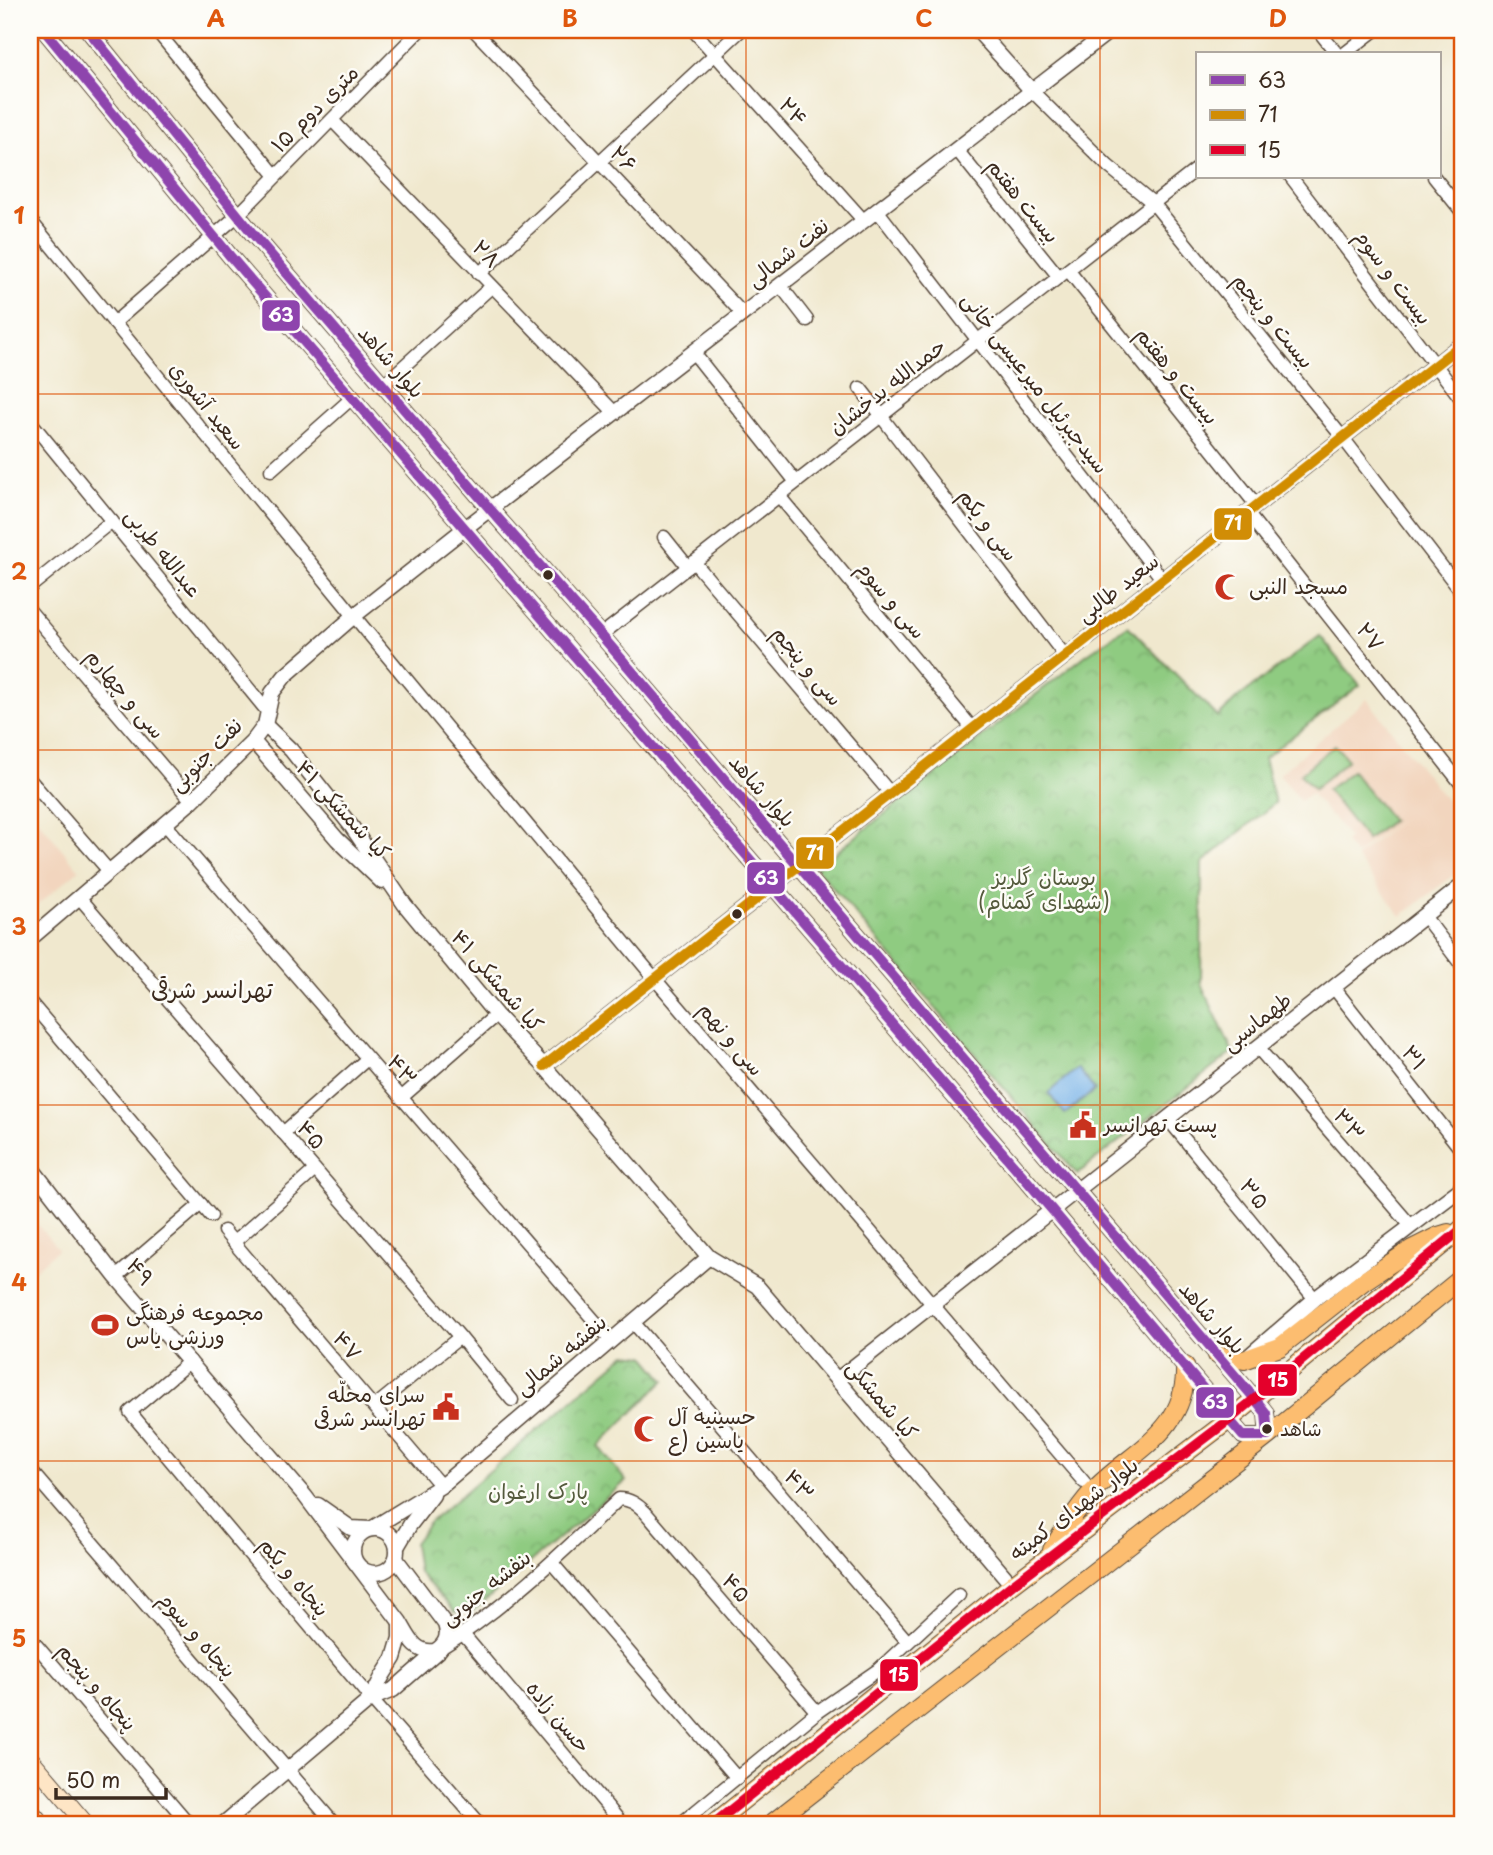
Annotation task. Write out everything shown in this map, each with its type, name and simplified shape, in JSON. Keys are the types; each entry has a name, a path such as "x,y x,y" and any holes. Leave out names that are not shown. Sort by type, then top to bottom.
{"main road":[{"path":"44,30 352,398 1053,1211 1229,1420 1243,1436 1268,1437"},
{"name":"بلوار شاهد","path":"88,30 238,215 1255,1399 1266,1413 1268,1437"},
{"path":"1217,1355 1244,1360 1280,1347 1364,1281 1412,1249 1438,1236 1462,1229"},
{"name":"بلوار شهدای کمیته","path":"712,1825 1012,1585 1229,1420 1462,1229"},
{"path":"771,1825 1268,1437 1463,1277"},
{"path":"1047,1558 1073,1516 1093,1491 1146,1447 1171,1418 1183,1395 1185,1366"},
{"path":"30,1758 87,1825"},
{"path":"30,1810 43,1825"}],"street":[{"path":"156,30 276,176"},
{"name":"۱۵ متری دوم","path":"114,323 238,215 419,30"},
{"name":"۲۶","path":"474,30 743,314"},
{"name":"۲۴","path":"693,30 864,221"},
{"path":"479,274 741,30"},
{"path":"977,30 1032,91"},
{"name":"نفت شمالی","path":"490,509 1111,30"},
{"path":"1318,30 1335,52"},
{"path":"1347,52 1375,30"},
{"name":"بیست و پنجم","path":"1032,91 1108,166 1153,203 1343,438 1463,594"},
{"name":"۲۸","path":"332,120 615,413"},
{"name":"بیست هفتم","path":"957,150 1063,274"},
{"name":"حمدالله بدخشان","path":"601,635 1196,170"},
{"name":"بیست و سوم","path":"1292,178 1463,401"},
{"path":"1435,178 1463,213"},
{"name":"سیدجبرئیل میرعیسی خانی","path":"877,210 1163,580"},
{"name":"سعید آشوری","path":"30,220 354,616"},
{"name":"بیست و هفتم","path":"1063,274 1252,510"},
{"path":"780,285 807,320"},
{"path":"383,385 491,286"},
{"name":"سعید طالبی","path":"544,1066 1463,343"},
{"path":"693,352 796,482"},
{"name":"سی و یکم","path":"860,388 1065,656"},
{"path":"271,470 352,398"},
{"name":"عبدالله طربی","path":"30,421 266,718"},
{"name":"سی و سوم","path":"779,496 973,729"},
{"name":"نفت جنوبی","path":"30,939 192,801 253,741 266,718 272,693 285,676 354,616 490,509"},
{"name":"۲۷","path":"1252,510 1463,786"},
{"path":"30,587 112,522"},
{"name":"سی و پنجم","path":"664,537 891,794"},
{"name":"سی و چهارم","path":"30,611 192,801"},
{"name":"سی و نهم","path":"354,616 655,979 1084,1482"},
{"name":"۴۱ کیا شمشکی","path":"266,718 352,827 405,905 496,1015 544,1066 709,1256"},
{"name":"کیا شمشکی ۴۱","path":"253,741 337,839 405,905"},
{"path":"30,780 109,872"},
{"name":"۴۳","path":"165,824 611,1340"},
{"name":"طهماسبی","path":"1053,1211 1463,886"},
{"name":"۴۵","path":"79,897 512,1399"},
{"path":"1424,916 1463,967"},
{"name":"۳۱","path":"1334,988 1463,1152"},
{"path":"30,1002 211,1216"},
{"path":"401,1098 496,1015"},
{"name":"۳۳","path":"1258,1048 1410,1226"},
{"path":"283,1133 368,1059"},
{"name":"۳۵","path":"1168,1119 1310,1293"},
{"name":"۴۹","path":"30,1166 116,1276 305,1496"},
{"path":"234,1242 315,1170"},
{"path":"1244,1360 1316,1298 1463,1187"},
{"path":"116,1276 201,1204"},
{"path":"838,1380 1053,1211"},
{"name":"۴۷","path":"224,1231 441,1486"},
{"name":"بنفشه شمالی","path":"371,1529 441,1486 709,1256"},
{"name":"کیا شمشکی","path":"709,1256 757,1286 1012,1585"},
{"name":"۴۳","path":"633,1322 908,1642"},
{"path":"374,1407 460,1336"},
{"name":"پنجاه و یکم","path":"190,1362 130,1412 371,1699 481,1825"},
{"name":"پنجاه و سوم","path":"30,1470 335,1825"},
{"name":"بنفشه شمالی","path":"397,1553 410,1525 441,1486"},
{"path":"305,1496 351,1528 383,1530 392,1536 397,1553 445,1623 447,1636 441,1648 429,1652 416,1647 305,1496"},
{"name":"۴۵","path":"618,1499 627,1499 639,1505 817,1713"},
{"name":"بنفشه جنوبی","path":"222,1825 371,1699 393,1690 441,1648 463,1634 552,1563 618,1499"},
{"path":"371,1529 360,1534 354,1544 353,1555 358,1566 368,1572 379,1573 390,1568 397,1553"},
{"path":"552,1563 737,1778"},
{"path":"679,1825 817,1713 878,1670 959,1595"},
{"name":"بنفشه جنوبی","path":"371,1699 394,1658 400,1638 400,1622"},
{"name":"حسن زاده","path":"463,1634 623,1825"},
{"name":"پنجاه و پنجم","path":"30,1638 190,1825"}],"shaded area":[{"path":"1367,699 1463,822 1463,868 1401,916 1356,857 1406,816 1355,855 1345,842 1349,838 1311,793 1300,801 1279,774"},
{"path":"30,810 79,870 30,911"},
{"path":"30,1216 58,1249 30,1274"}],"green space":[{"name":"بوستان گلریز (شهدای گمنام)","path":"1128,626 1218,717 1235,700 1320,636 1360,685 1264,758 1275,803 1202,863 1201,984 1233,1052 1077,1174 816,868 1086,655"},
{"path":"1335,745 1348,760 1314,789 1300,774"},
{"path":"1352,771 1392,820 1367,840 1327,790"},
{"name":"پارک ارغوان","path":"626,1354 645,1356 665,1380 598,1446 626,1481 473,1611 455,1612 418,1572 414,1543 429,1523"}],"water":[{"path":"1077,1068 1095,1090 1065,1114 1048,1093"}],"transit line":[{"name":"63","path":"44,30 230,256 1053,1211 1243,1436 1268,1436 1266,1413 1255,1399 601,635 253,234 88,30"},
{"name":"71","path":"544,1066 1463,343"},
{"name":"15","path":"712,1825 1012,1585 1229,1420 1463,1228"}],"place":[{"name":"مسجد النبی","path":"1228,587"},
{"name":"پست تهرانسر","path":"1083,1125"},
{"name":"مجموعه فرهنگی ورزشی یاس","path":"105,1325"},
{"name":"سرای محلّه تهرانسر شرقی","path":"446,1407"},
{"name":"حسینیه آل یاسین (ع","path":"647,1429"},
{"name":"شاهد","path":"1267,1429"}],"district":[{"name":"تهرانسر شرقی","path":"212,990"}]}
